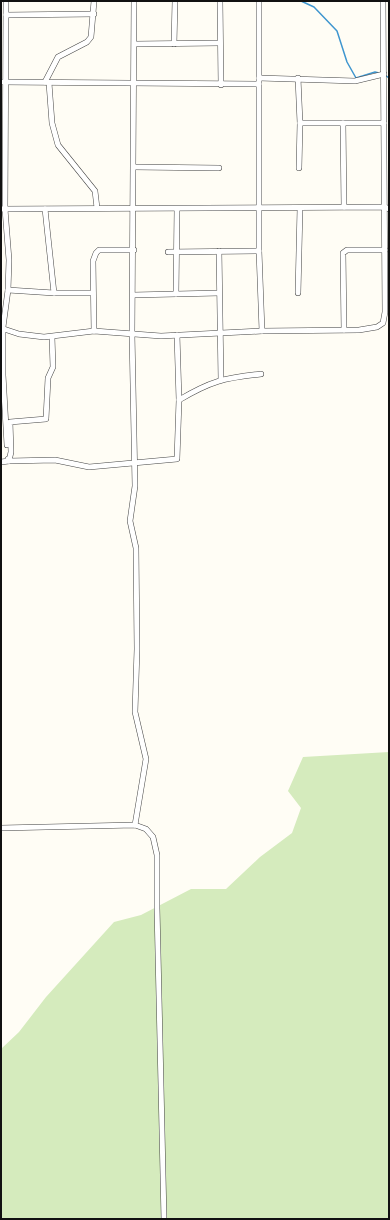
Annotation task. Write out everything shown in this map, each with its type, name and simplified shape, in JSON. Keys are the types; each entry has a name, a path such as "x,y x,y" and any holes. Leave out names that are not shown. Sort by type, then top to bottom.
{"street":[{"path":"94,1 91,37 87,42 58,58 47,83 52,123 58,145 94,191 97,208"},
{"path":"134,1 134,250 132,334 135,486 130,521 136,548 137,649 135,712 146,759 135,825"},
{"path":"174,44 175,1"},
{"path":"220,1 219,43 221,85"},
{"path":"259,1 260,208 258,251 262,331"},
{"path":"2,328 31,336 52,337 94,330 112,330 132,334 177,335 262,331 370,329 383,323 385,312 387,208 384,123 383,1"},
{"path":"5,2 6,15 3,82 3,209 9,260 8,290 2,328 8,461"},
{"path":"6,15 94,14"},
{"path":"134,44 219,43"},
{"path":"259,78 298,78 355,81 384,74"},
{"path":"298,78 300,123 299,168"},
{"path":"3,82 221,85 259,84"},
{"path":"300,123 384,123"},
{"path":"343,123 344,207"},
{"path":"134,167 219,168"},
{"path":"298,293 300,208"},
{"path":"3,209 387,208"},
{"path":"46,209 54,293"},
{"path":"176,294 177,209"},
{"path":"94,330 93,261 96,253 99,250 134,250"},
{"path":"344,330 343,253 348,250 385,250"},
{"path":"168,252 258,251"},
{"path":"219,252 221,380"},
{"path":"8,290 54,293 93,293"},
{"path":"133,295 220,293"},
{"path":"1,462 55,460 89,467 178,459 179,400 177,335"},
{"path":"8,461 11,452 10,422 46,419 48,378 53,367 52,337"},
{"path":"179,400 212,382 261,374"},
{"path":"1,828 135,825 146,829 153,837 157,855 164,1219"}],"green space":[{"path":"389,752 389,1219 1,1219 1,1049 19,1032 46,997 114,922 141,915 191,889 226,889 260,857 292,833 301,808 288,791 303,757"}],"waterway":[{"path":"301,1 314,7 337,31 347,62 356,78 375,72 379,73"},
{"path":"385,75 389,78"}]}
